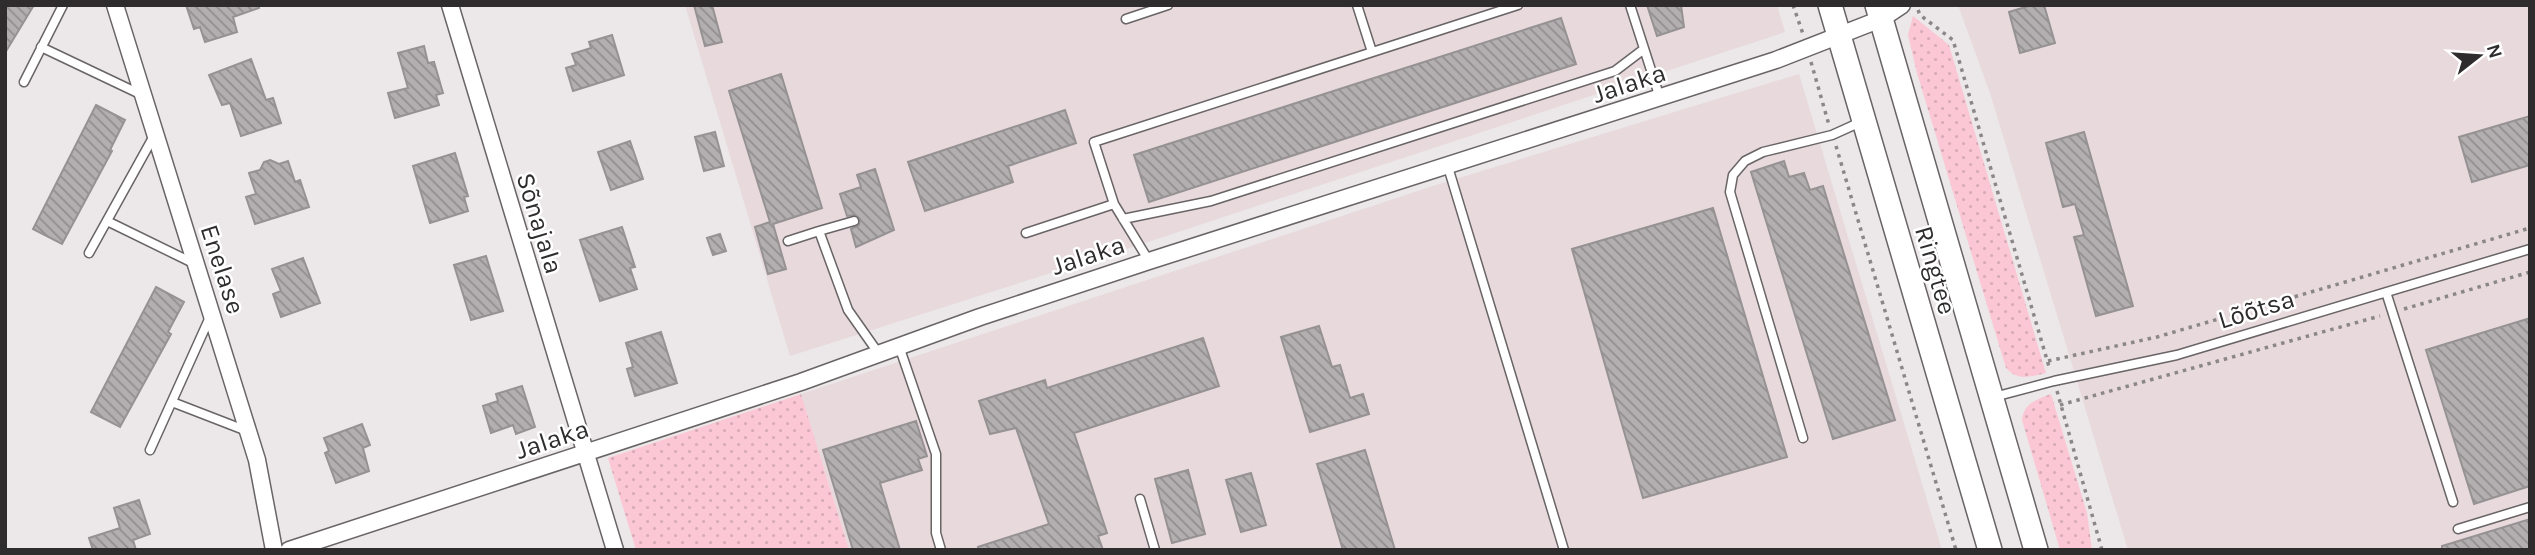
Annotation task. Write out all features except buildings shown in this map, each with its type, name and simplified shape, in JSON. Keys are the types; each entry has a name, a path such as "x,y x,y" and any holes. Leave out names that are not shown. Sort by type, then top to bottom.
{"main road":[{"name":"Ringtee","path":"1830,5 1837,37 1990,550"},
{"name":"Ringtee","path":"1879,12 2036,550"}],"street":[{"name":"Enelase","path":"115,5 257,460 274,550"},
{"name":"Sõnajala","path":"450,5 615,550"},
{"name":"Jalaka","path":"289,550 584,454 1149,261 1448,167 1808,48 1837,37 1879,12 1902,5"}],"lane":[{"path":"24,82 63,5"},
{"path":"1126,19 1168,5"},
{"path":"1357,5 1372,52"},
{"path":"1149,261 1114,204 1094,142 1518,5"},
{"path":"1630,5 1660,98"},
{"path":"41,47 143,96"},
{"path":"1123,219 1210,201 1615,71 1644,48"},
{"path":"1803,438 1730,192 1733,175 1745,161 1763,152 1832,135 1863,121"},
{"path":"89,253 155,134"},
{"path":"1448,167 1564,550"},
{"path":"1026,233 1114,204"},
{"path":"107,221 195,264"},
{"path":"788,241 854,221"},
{"path":"819,231 848,310 879,354"},
{"name":"Lõõtsa","path":"1991,398 2054,381 2177,355 2530,249"},
{"path":"2386,292 2454,502"},
{"path":"150,450 212,314"},
{"path":"900,346 936,454 936,533 941,550"},
{"path":"172,402 248,431"},
{"path":"1140,499 1155,550"},
{"path":"2458,528 2530,507"}],"path":[{"path":"1793,5 1956,550"},
{"path":"1916,5 1920,15 1953,40 2102,550"},
{"path":"2048,361 2157,337 2530,228"},
{"path":"2060,405 2530,272"}],"shaded area":[{"path":"685,5 1777,5 1785,32 1148,242 790,356"},
{"path":"1958,5 2530,5 2530,550 2128,550 1990,93"},
{"path":"1913,16 1949,45 2046,373 2019,376 2006,368 1917,73 1908,35"},
{"path":"1799,74 1942,550 849,550 801,394 1436,185"},
{"path":"801,394 849,550 636,550 608,458"},
{"path":"2051,394 2087,513 2092,550 2060,550 2022,420 2028,406"}]}
